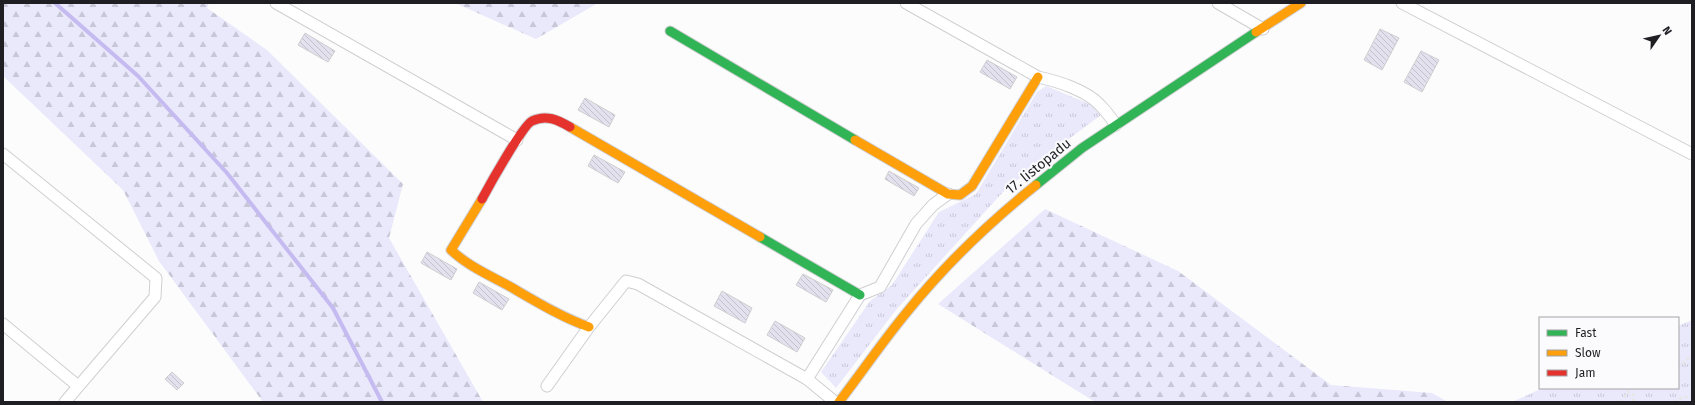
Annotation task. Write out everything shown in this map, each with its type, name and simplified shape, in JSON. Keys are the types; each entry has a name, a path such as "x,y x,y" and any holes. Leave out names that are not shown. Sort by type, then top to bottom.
{"street":[{"path":"276,3 517,140"},
{"path":"906,3 919,6 1038,77 1060,82 1084,95 1099,104 1116,124"},
{"path":"1218,3 1263,29"},
{"name":"17. listopadu","path":"839,402 907,312 944,271 980,234 1038,183 1082,148 1116,124 1301,3"},
{"path":"1402,3 1692,154"},
{"path":"670,31 948,194 960,195 972,186 1038,77"},
{"path":"589,327 573,322 457,256 451,250 517,140 531,121 547,117 558,120 860,295"},
{"path":"3,154 156,278 155,297 65,402"},
{"path":"807,379 860,295 880,287 916,224 933,204 948,194"},
{"path":"547,386 589,327 626,281 638,284 807,379 835,402"},
{"path":"3,324 78,386"}],"path":[{"path":"1679,367 1692,355"},
{"path":"1620,402 1632,389"},
{"path":"1633,389 1633,402"},
{"path":"1674,402 1683,397 1692,396"}],"green space":[{"path":"3,3 209,3 207,8 267,50 403,184 389,238 483,402 263,402 159,261 123,190 3,76"},
{"path":"455,3 598,3 536,39"},
{"path":"1046,86 1092,105 1101,115 1046,156 1002,193 896,310 836,388 821,372 870,301 892,285 939,212 976,194 1037,92"},
{"path":"1045,209 1178,271 1331,385 1432,393 1448,402 1095,402 938,304"},
{"path":"1692,320 1692,402 1512,402 1541,389 1679,389 1679,326"}],"building":[{"path":"1380,29 1399,38 1382,70 1364,60"},
{"path":"305,33 335,51 328,62 298,45"},
{"path":"1421,51 1439,60 1422,92 1404,82"},
{"path":"987,60 1017,77 1010,89 980,72"},
{"path":"585,98 615,115 609,127 578,110"},
{"path":"594,155 625,172 618,183 588,166"},
{"path":"889,171 919,188 914,196 885,179"},
{"path":"427,252 457,269 451,280 421,263"},
{"path":"803,274 833,290 826,302 796,285"},
{"path":"479,282 509,299 502,310 473,293"},
{"path":"722,291 752,308 745,323 714,306"},
{"path":"775,321 805,338 797,352 767,335"},
{"path":"172,372 184,383 177,390 165,379"}],"waterway":[{"path":"55,3 138,76 227,173 333,308 382,402"}],"traffic: fast":[{"path":"670,31 855,140"},
{"path":"1036,185 1082,148 1256,32"},
{"path":"760,237 860,295"}],"traffic: slow":[{"path":"1256,32 1301,3"},
{"path":"855,140 948,194 960,195 972,186 1038,77"},
{"path":"570,127 760,237"},
{"path":"839,402 898,323 936,278 985,229 1036,185"},
{"path":"482,199 451,250 464,261 538,303 558,314 589,327"}],"traffic: jam":[{"path":"482,199 521,133 532,121 547,118 556,120 570,127"}]}
